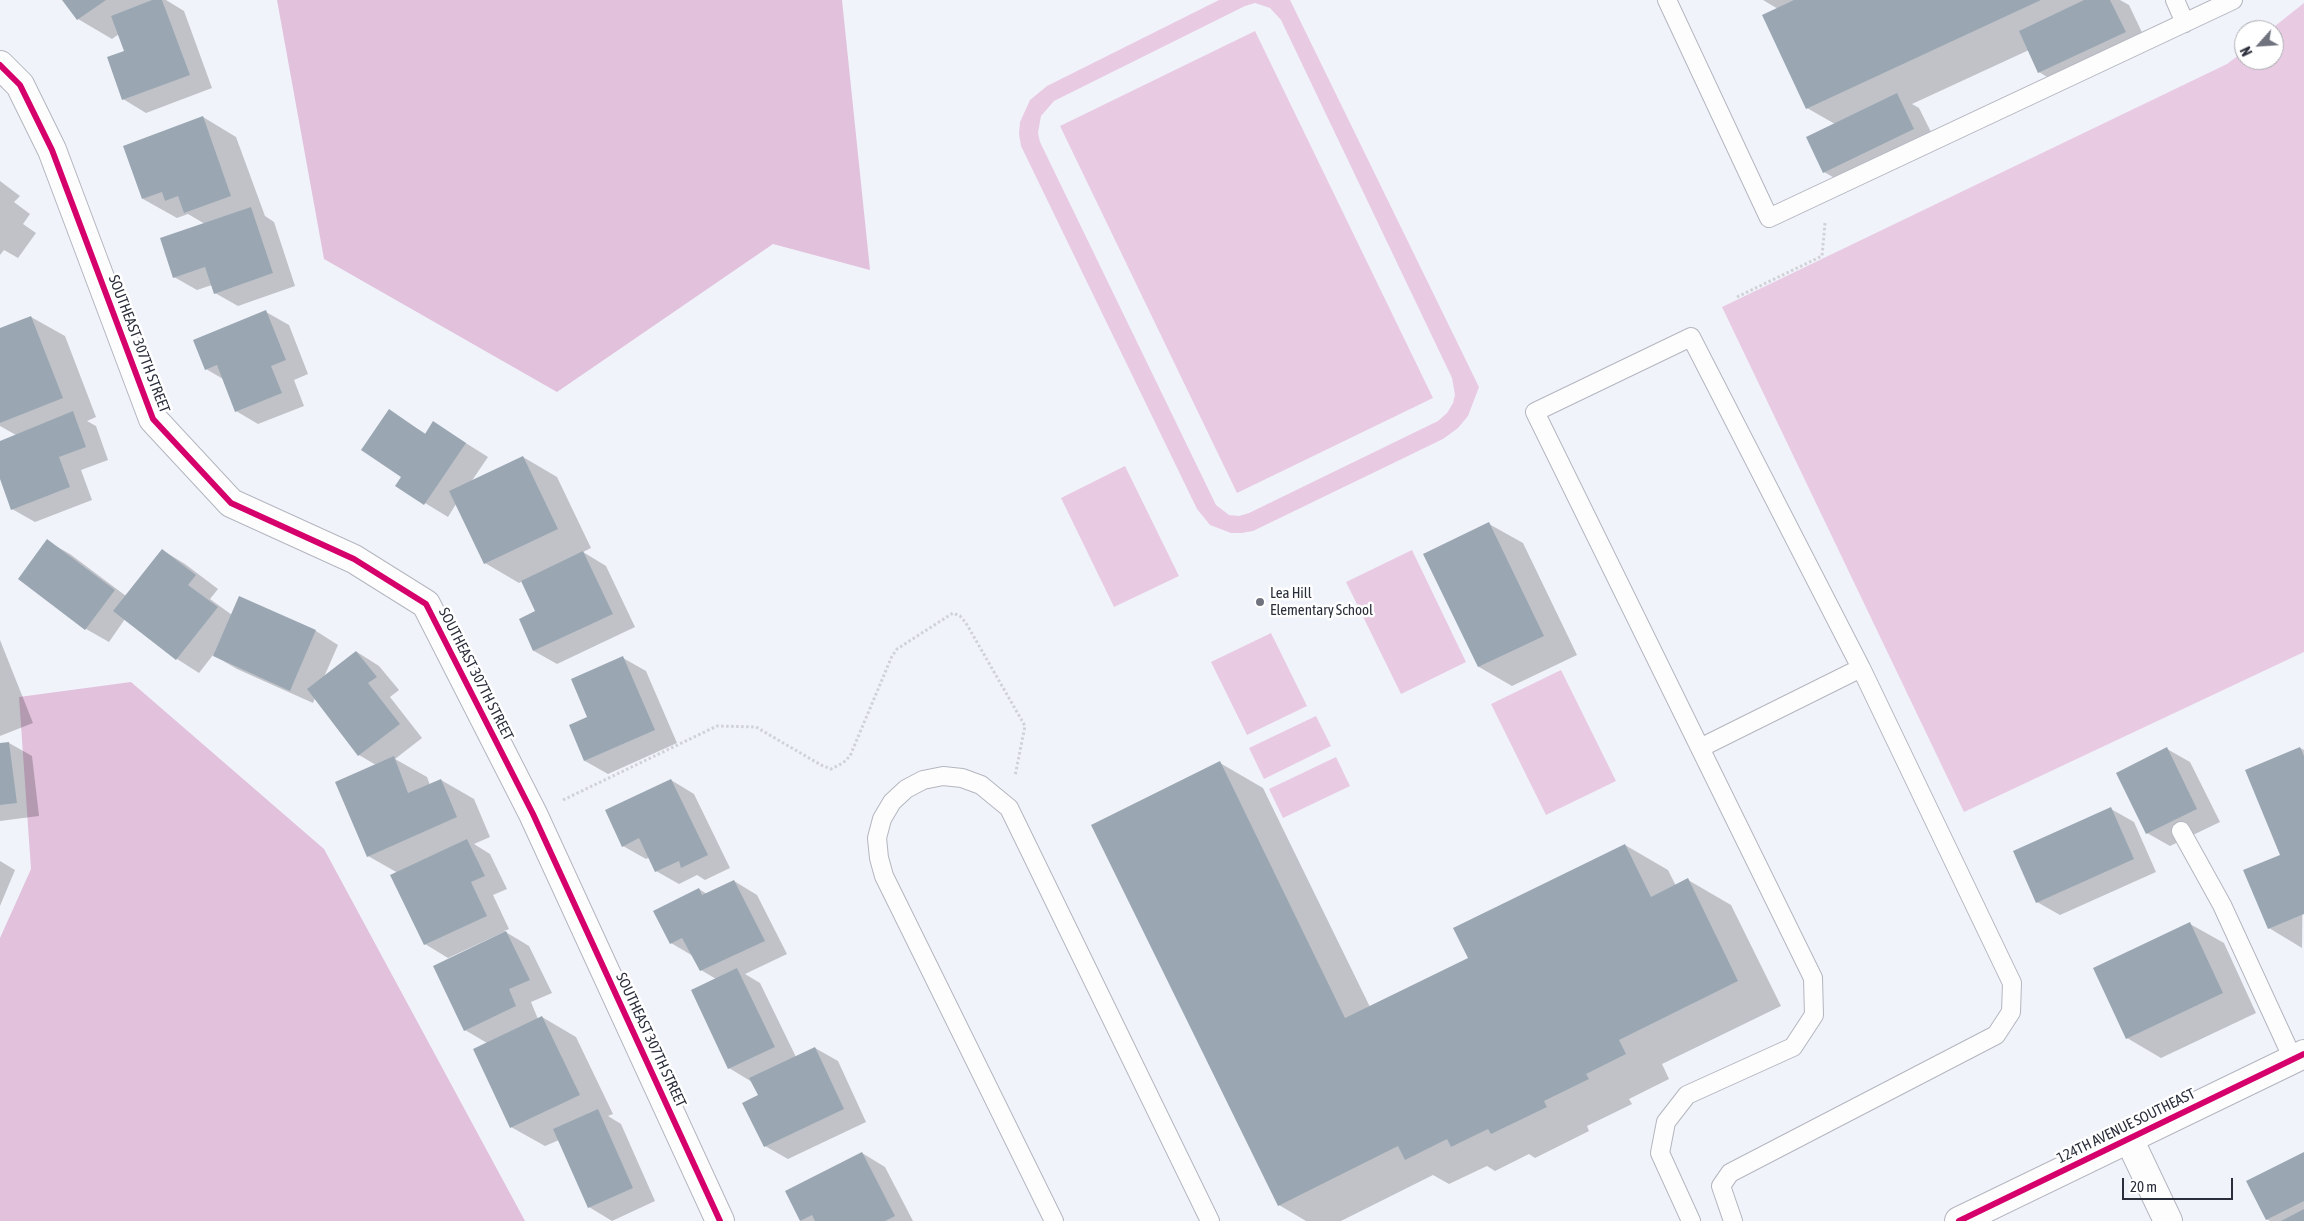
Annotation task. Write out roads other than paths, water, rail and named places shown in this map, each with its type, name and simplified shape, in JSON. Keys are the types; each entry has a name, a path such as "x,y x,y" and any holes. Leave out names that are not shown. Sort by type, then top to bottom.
{"street":[{"name":"SOUTHEAST 307TH STREET","path":"0,65 20,85 52,150 153,420 231,503 354,559 426,604 533,814 720,1221"},
{"name":"124TH AVENUE SOUTHEAST","path":"1959,1221 2298,1057"},
{"path":"2129,1139 2168,1221"}],"lane":[{"path":"1667,0 1769,218 2232,0"},
{"path":"2175,0 2185,22"},
{"path":"1691,1221 1660,1153 1666,1122 1687,1095 1793,1047 1814,1015 1813,978 1535,412 1691,337 1861,668 2012,983 2011,1012 1996,1035 1730,1173 1721,1186 1734,1221"},
{"path":"1700,748 1861,668"},
{"path":"1054,1221 884,876 879,858 877,838 882,819 892,802 906,789 923,780 943,776 962,778 981,785 1009,808 1210,1221"},
{"path":"2181,831 2222,905 2298,1057"}],"place":[{"name":"Lea Hill Elementary School","path":"1260,602"}]}
